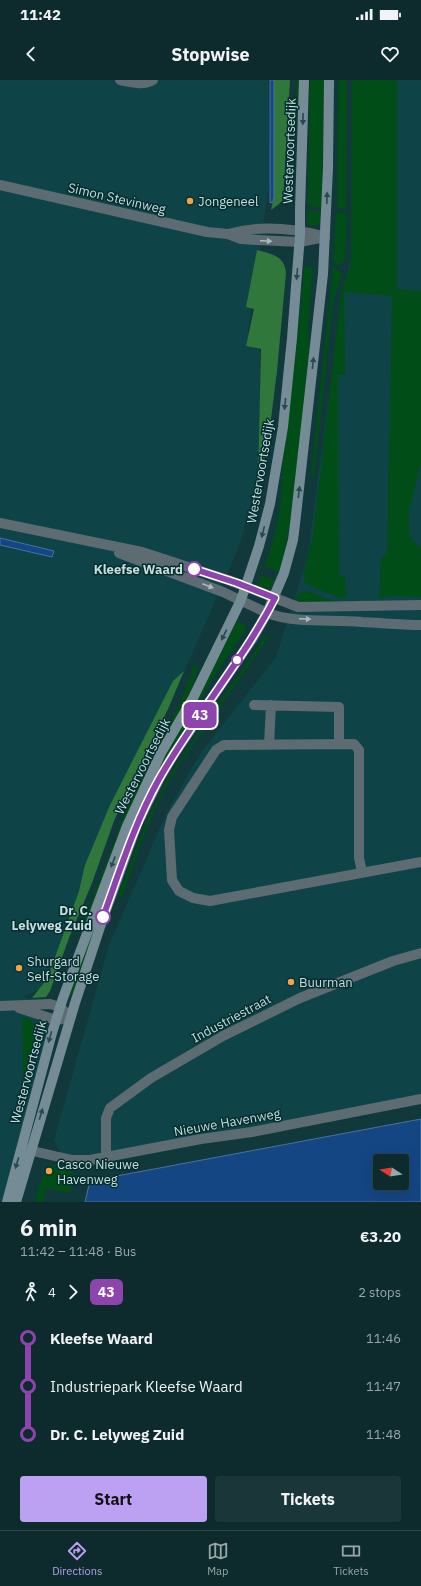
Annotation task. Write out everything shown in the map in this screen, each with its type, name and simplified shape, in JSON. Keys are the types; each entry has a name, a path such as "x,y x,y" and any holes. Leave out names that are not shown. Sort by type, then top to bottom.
{"main road":[{"name":"Westervoortsedijk","path":"7,1202 30,1151 56,1020 60,1007 137,801 161,753 193,698 241,600 259,546 270,504 283,427 300,242 304,80"},
{"name":"Westervoortsedijk","path":"16,1202 70,1017 103,918 137,824 148,800 174,754 267,613 275,598 288,557 295,524 323,274 328,168 329,80"}],"street":[{"path":"120,80 136,83 149,82 153,80"},
{"name":"Simon Stevinweg","path":"0,185 207,232 228,234 241,238 300,242 325,237"},
{"name":"Simon Stevinweg","path":"228,234 256,229 281,229 300,230 325,237"},
{"path":"0,523 142,552 246,587 298,607 421,605"},
{"path":"93,543 241,600 283,619 421,625"},
{"path":"362,606 363,622"},
{"path":"254,705 339,707 339,744"},
{"path":"269,745 271,705"},
{"path":"362,872 359,858 359,750 354,744 224,745 216,750 172,818 169,830 172,880 179,891 193,898 210,901 421,862"},
{"name":"Industriestraat","path":"106,1157 106,1118 110,1108 151,1078 223,1036 300,998 386,964 421,953"},
{"path":"0,1006 50,1004 60,1007 70,1017"},
{"path":"16,1006 56,1020 70,1017"},
{"name":"Nieuwe Havenweg","path":"30,1151 82,1160 106,1157 201,1139 252,1132 421,1099"}],"shaded area":[{"path":"0,80 268,80 269,184 246,346 260,350 259,474 240,544 168,709 120,798 93,878 45,987 25,996 51,1039 9,1202 0,1202"},
{"path":"354,80 421,80 421,1094 68,1168 54,1140 109,945 167,812 200,754 276,657 308,555 342,295 351,256"}],"green space":[{"path":"274,80 290,80 283,200 271,210 274,197"},
{"path":"297,80 299,80 299,109 294,141 292,206 290,205"},
{"path":"310,80 324,80 322,208 308,206"},
{"path":"338,80 347,80 346,207 344,209 337,208"},
{"path":"352,80 397,80 397,289 421,291 421,464 409,511 409,536 421,548 421,597 394,596 379,598 381,558 387,553 392,296 344,292 345,375 338,375 339,575 345,576 347,597 341,598 306,584 304,581 305,576 303,575 313,536 341,293 350,266 351,256"},
{"path":"308,211 321,211 319,225 312,226 308,223"},
{"path":"336,212 345,213 347,216 345,261 339,265 333,264"},
{"path":"257,250 280,259 285,267 286,273 277,371 268,443 258,478 261,349 246,346 254,309 246,307"},
{"path":"304,266 313,267 308,327 310,360 290,523 279,572 264,566 272,543 280,508 282,472 301,307"},
{"path":"333,268 338,269 342,274 333,302 314,477 311,476"},
{"path":"261,575 276,580 270,589 260,589 258,585"},
{"path":"302,591 311,592 330,600 348,601 300,602 296,600 297,595"},
{"path":"237,621 248,626 211,681 155,782 73,995 67,994 161,764 205,685"},
{"path":"266,635 269,637 179,765 154,813 122,898 118,896 147,821 171,773"},
{"path":"194,665 199,667 192,687 136,797 94,906 79,933 58,989 79,932 127,808 181,701"},
{"path":"184,671 168,709 129,787 114,821 92,883 69,938 50,991 46,997 32,998 47,979 79,891 85,865 110,805 173,681"},
{"path":"22,1016 31,1020 37,1026 25,1091 23,1090"},
{"path":"51,1165 68,1168 71,1170 74,1177 71,1189 68,1193 46,1188 43,1202 35,1202 39,1186 48,1166"}],"water":[{"path":"270,80 274,80 274,197 273,202 270,203"},
{"path":"0,538 54,551 52,557 0,545"},
{"path":"421,1119 421,1202 85,1202 90,1181"}],"bus line":[{"name":"43","path":"103,917 137,824 159,779 223,680 259,628 275,598 237,583 194,569"}],"place":[{"name":"Jongeneel","path":"190,201"},
{"name":"Kleefse Waard","path":"194,569"},
{"name":"Dr. C. Lelyweg Zuid","path":"103,917"},
{"name":"Shurgard Self-Storage","path":"19,968"},
{"name":"Buurman","path":"291,982"},
{"name":"Casco Nieuwe Havenweg","path":"49,1171"}]}
